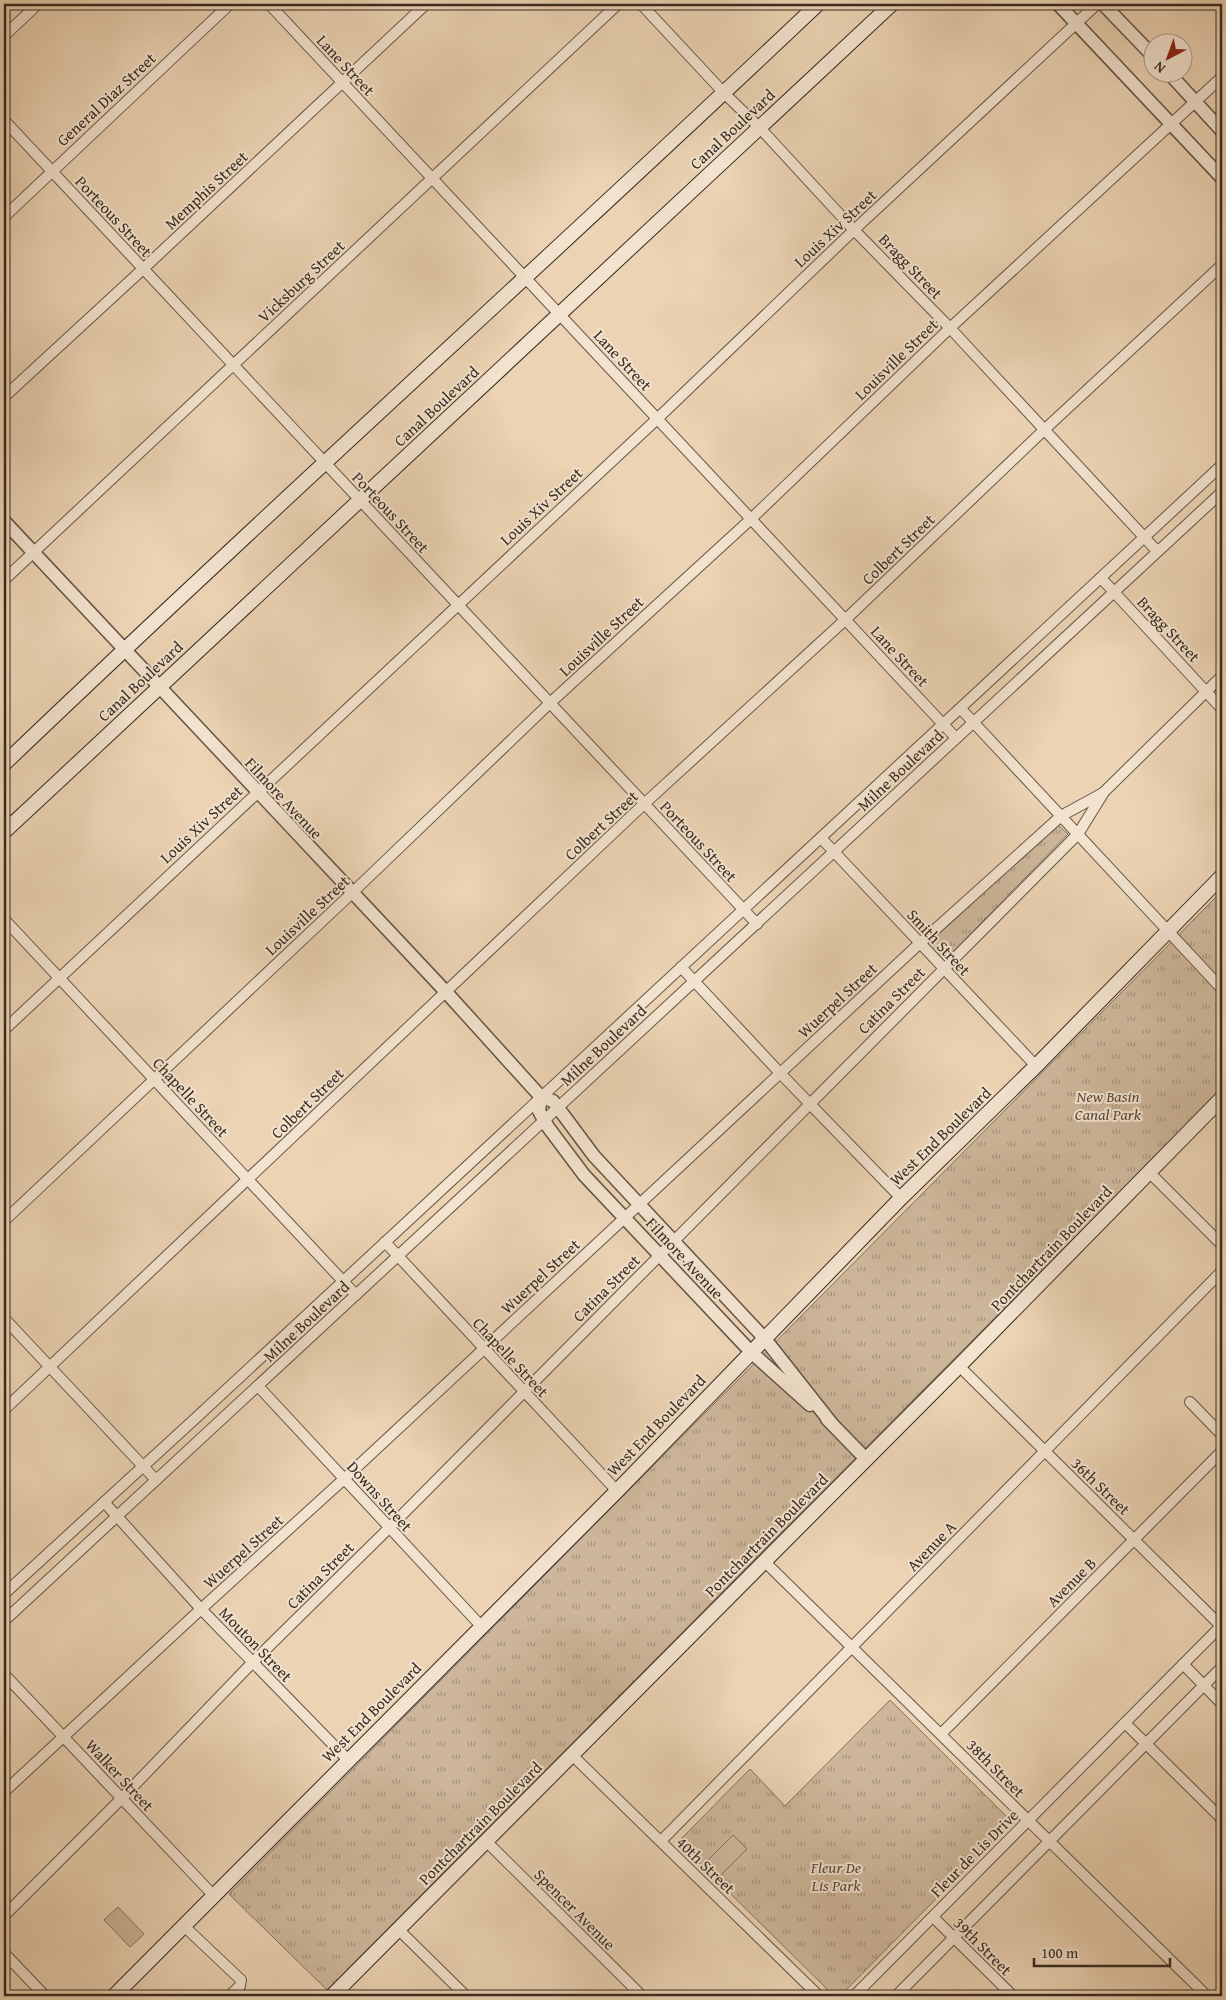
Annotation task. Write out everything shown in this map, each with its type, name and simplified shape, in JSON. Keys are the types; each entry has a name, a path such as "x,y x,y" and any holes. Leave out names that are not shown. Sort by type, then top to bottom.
{"main road":[{"name":"Canal Boulevard","path":"4,764 123,650 326,464 818,4"},
{"name":"Canal Boulevard","path":"4,832 892,4"},
{"name":"West End Boulevard","path":"114,1996 185,1927 348,1760 617,1491 901,1198 1036,1066 1222,876"},
{"name":"Pontchartrain Boulevard","path":"332,1996 959,1366 1222,1098"}],"street":[{"path":"4,36 38,4"},
{"name":"General Diaz Street","path":"4,217 230,4"},
{"name":"Lane Street","path":"269,4 956,738"},
{"name":"Memphis Street","path":"4,396 143,269 426,4"},
{"name":"Vicksburg Street","path":"4,580 232,364 618,4"},
{"name":"Bragg Street","path":"641,4 724,93 760,128 854,230 950,328 1157,551"},
{"path":"1058,4 1222,178"},
{"name":"Louis Xiv Street","path":"4,1030 657,418 854,230 1097,4"},
{"path":"1103,4 1144,47"},
{"name":"Louisville Street","path":"4,1221 550,704 750,519 950,328 1222,77"},
{"path":"1177,82 1222,131"},
{"name":"Porteous Street","path":"4,120 757,924"},
{"name":"Colbert Street","path":"4,1410 644,804 845,620 1044,430 1222,266"},
{"name":"Milne Boulevard","path":"4,1594 1222,466"},
{"name":"Milne Boulevard","path":"4,1621 1222,492"},
{"name":"Filmore Avenue","path":"4,522 446,992 541,1097 552,1101 594,1156 765,1339 832,1424"},
{"name":"Bragg Street","path":"1101,578 1222,709"},
{"name":"Catina Street","path":"4,1916 253,1662 389,1528 1078,834 1104,792 1222,676"},
{"path":"961,709 1222,989"},
{"name":"Wuerpel Street","path":"4,1792 62,1736 344,1479 920,944 1061,816 1104,792"},
{"name":"Smith Street","path":"821,838 1036,1066"},
{"name":"Chapelle Street","path":"4,919 356,1295"},
{"path":"681,967 901,1198"},
{"name":"Filmore Avenue","path":"541,1097 539,1111 580,1170 751,1352 832,1424 866,1459"},
{"path":"1149,1172 1222,1244"},
{"name":"Chapelle Street","path":"385,1242 617,1491"},
{"name":"Avenue A","path":"661,1841 1222,1271"},
{"path":"4,1318 156,1480"},
{"name":"36th Street","path":"959,1366 1222,1626"},
{"name":"Downs Street","path":"258,1386 481,1626"},
{"path":"1190,1402 1222,1435"},
{"name":"Avenue B","path":"941,1734 1222,1451"},
{"name":"Mouton Street","path":"104,1502 201,1609 348,1760"},
{"name":"38th Street","path":"764,1561 1207,1996"},
{"name":"Fleur de Lis Drive","path":"854,1996 1222,1626"},
{"path":"1183,1664 1222,1704"},
{"path":"896,1996 1222,1668"},
{"name":"Walker Street","path":"4,1674 215,1896"},
{"path":"1125,1723 1222,1819"},
{"name":"40th Street","path":"572,1755 819,1996"},
{"name":"Spencer Avenue","path":"487,1842 642,1996"},
{"name":"39th Street","path":"933,1916 1013,1996"},
{"path":"185,1927 241,1980 240,1986 229,1996"},
{"path":"398,1930 466,1996"},
{"path":"4,1953 45,1996"}],"green space":[{"path":"1058,825 1068,834 944,961 928,944"},
{"name":"New Basin Canal Park","path":"1222,891 1222,1089 327,1990 229,1894"},
{"name":"Fleur De Lis Park","path":"890,1700 1012,1822 840,1996 834,1996 678,1842 750,1769 785,1806"},
{"path":"733,1835 747,1849 719,1877 705,1863"},
{"path":"118,1907 144,1934 130,1947 104,1920"}]}
